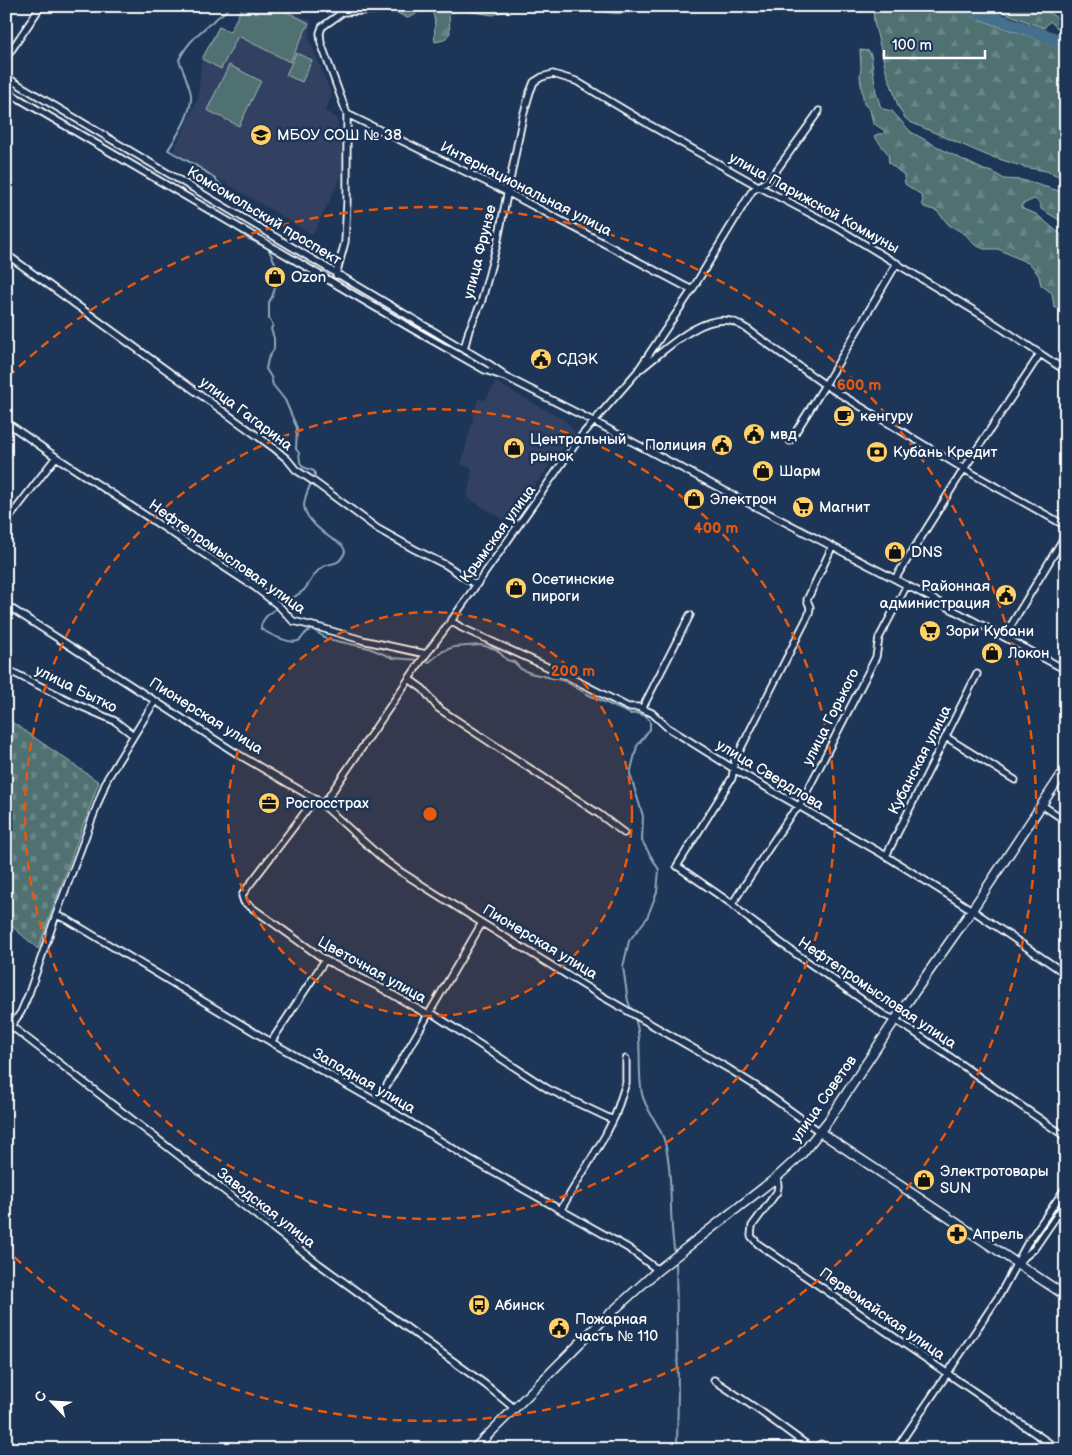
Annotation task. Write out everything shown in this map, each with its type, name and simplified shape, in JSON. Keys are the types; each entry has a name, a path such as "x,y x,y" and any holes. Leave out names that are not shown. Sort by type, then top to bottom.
{"main road":[{"name":"улица Советов","path":"474,1449 602,1321 658,1270 777,1177 801,1155 820,1132 972,910 1066,768"},
{"name":"Пионерская улица","path":"820,1132 1066,1296"}],"street":[{"path":"6,58 41,6"},
{"path":"333,282 337,274 345,242 348,169 346,114 320,33 322,27 343,12 412,8"},
{"name":"улица Парижской Коммуны","path":"542,77 553,74 576,81 648,124 758,186 836,227 897,263 1066,371"},
{"name":"Комсомольский проспект","path":"6,77 464,349 508,378"},
{"name":"улица Фрунзе","path":"464,349 469,330 481,303 497,244 523,116 534,82 542,77"},
{"name":"Комсомольский проспект","path":"6,92 485,370 508,378 593,421 895,578 1066,670"},
{"name":"Крымская улица","path":"324,805 421,661 593,421 637,372 692,290 752,191 771,178 819,111"},
{"name":"Интернациональная улица","path":"346,114 507,192 692,290"},
{"name":"улица Гагарина","path":"6,254 274,448 296,470 378,528 406,545 446,565 476,585"},
{"path":"790,441 897,263"},
{"path":"637,372 693,329 711,321 734,322 747,329 825,385 1066,526"},
{"path":"895,578 964,468 1040,354"},
{"name":"Нефтепромысловая улица","path":"6,422 256,588 293,620 362,640 426,654"},
{"path":"6,522 56,457"},
{"path":"1004,637 1066,534"},
{"path":"734,769 735,760 810,614 807,600 832,546"},
{"name":"улица Горького","path":"732,904 790,816 799,807 876,657 879,638 907,585"},
{"name":"Пионерская улица","path":"6,605 236,753 324,805 383,859 593,991 729,1069 820,1132"},
{"path":"642,709 690,615"},
{"name":"улица Свердлова","path":"451,621 628,707 652,712 667,727 734,769 886,856 972,910 1066,974"},
{"name":"улица Бытко","path":"6,669 115,721 133,736"},
{"name":"Кубанская улица","path":"886,856 977,674"},
{"path":"409,679 423,689 438,708 592,809 624,833"},
{"path":"9,1024 21,1012 29,993 107,779 155,701"},
{"path":"946,736 1014,780"},
{"name":"Нефтепромысловая улица","path":"734,769 732,778 677,866 732,904 792,952 884,1015 896,1020 1066,1137"},
{"name":"Цветочная улица","path":"315,799 247,888 242,896 244,902 324,960 429,1013 548,1090 613,1120"},
{"path":"1042,804 1066,821"},
{"name":"Западная улица","path":"56,915 68,920 472,1160 628,1248 658,1270"},
{"path":"377,1102 482,923"},
{"path":"271,1042 324,960"},
{"name":"Заводская улица","path":"9,1024 319,1264 486,1385 514,1408"},
{"path":"561,1209 613,1120 626,1083 626,1059"},
{"name":"Первомайская улица","path":"777,1177 777,1192 752,1226 751,1236 753,1240 1058,1449"},
{"path":"896,1449 999,1296 1027,1244 1066,1187"},
{"path":"1017,1263 1034,1249 1066,1202"},
{"path":"714,1380 807,1446 814,1448 821,1444 829,1449"}],"shaded area":[{"name":"МБОУ СОШ № 38","path":"241,6 281,6 311,21 309,38 332,96 325,111 337,118 344,153 344,171 313,235 173,152 198,98 201,60 218,25 229,30"},
{"name":"Центральный рынок","path":"496,382 566,421 575,432 507,522 467,498 472,468 461,465 478,399 485,400"}],"green space":[{"path":"243,6 275,6 309,23 290,62 238,36 221,69 202,59 219,27 230,32"},
{"path":"338,6 519,6 493,15 458,10 449,14 450,33 444,40 435,42 435,21 430,8 421,8 415,15 407,18 386,7"},
{"path":"590,6 633,6 631,12 615,13 605,12"},
{"path":"873,6 946,6 1066,50 1066,179 1046,171 1024,167 986,155 910,122 905,118 898,106 887,74 874,22"},
{"path":"987,6 1040,6 1064,23 1066,30 1057,28 1050,21 1044,28"},
{"path":"860,50 869,51 871,55 876,92 880,105 883,109 892,111 911,132 947,152 984,170 993,172 1004,179 1022,180 1066,193 1066,224 1041,209 1039,203 1034,199 1021,205 1023,209 1036,214 1065,238 1066,310 1063,307 1059,309 1054,307 1052,293 1041,285 1039,276 1032,266 998,249 984,249 975,245 965,234 949,225 937,211 924,207 920,194 905,184 904,175 889,163 888,154 874,136 883,134 885,131 873,123 870,110 864,104 860,77"},
{"path":"296,53 312,60 302,82 286,75"},
{"path":"229,65 261,81 239,126 207,110"},
{"path":"6,718 99,782 38,949 6,921"}],"waterway":[{"path":"223,188 205,171 168,150 185,121 191,97 179,60 188,45 227,10 229,6"},
{"path":"960,6 1056,39 1066,45"},
{"path":"237,229 247,238 268,248 280,273 269,302 269,319 273,325 271,329 274,338 274,349 268,359 266,369 273,385 285,400 297,428 296,449 299,453 300,462 303,467 314,471 314,479"},
{"path":"311,483 304,501 305,511 322,531 342,545 345,552 339,561 319,570 304,590 271,612 262,623 261,629 280,639 292,642 300,640 306,632 312,629 327,639 369,648 393,658 419,660"},
{"path":"424,662 429,662 443,651 454,647 481,645 496,649 507,660 514,662 521,669 565,681 587,694 631,714 637,713 646,716 650,721 650,729 637,746 630,774 643,816 642,841 659,870 657,892 647,918 629,941 623,967 628,1001 632,1011"},
{"path":"635,1018 639,1037 642,1094 663,1137 668,1157 675,1254"},
{"path":"676,1259 677,1449"}],"place":[{"name":"МБОУ СОШ № 38","path":"261,135"},
{"name":"Ozon","path":"275,277"},
{"name":"СДЭК","path":"541,359"},
{"name":"кенгуру","path":"844,416"},
{"name":"мвд","path":"754,434"},
{"name":"Полиция","path":"722,445"},
{"name":"Центральный рынок","path":"514,448"},
{"name":"Кубань Кредит","path":"877,452"},
{"name":"Шарм","path":"763,471"},
{"name":"Электрон","path":"694,499"},
{"name":"Магнит","path":"803,507"},
{"name":"DNS","path":"895,552"},
{"name":"Осетинские пироги","path":"516,588"},
{"name":"Районная администрация","path":"1006,595"},
{"name":"Зори Кубани","path":"930,631"},
{"name":"Локон","path":"992,653"},
{"name":"Росгосстрах","path":"269,803"},
{"name":"Электротовары SUN","path":"924,1180"},
{"name":"Апрель","path":"957,1234"},
{"name":"Абинск","path":"479,1305"},
{"name":"Пожарная часть № 110","path":"559,1328"}]}
